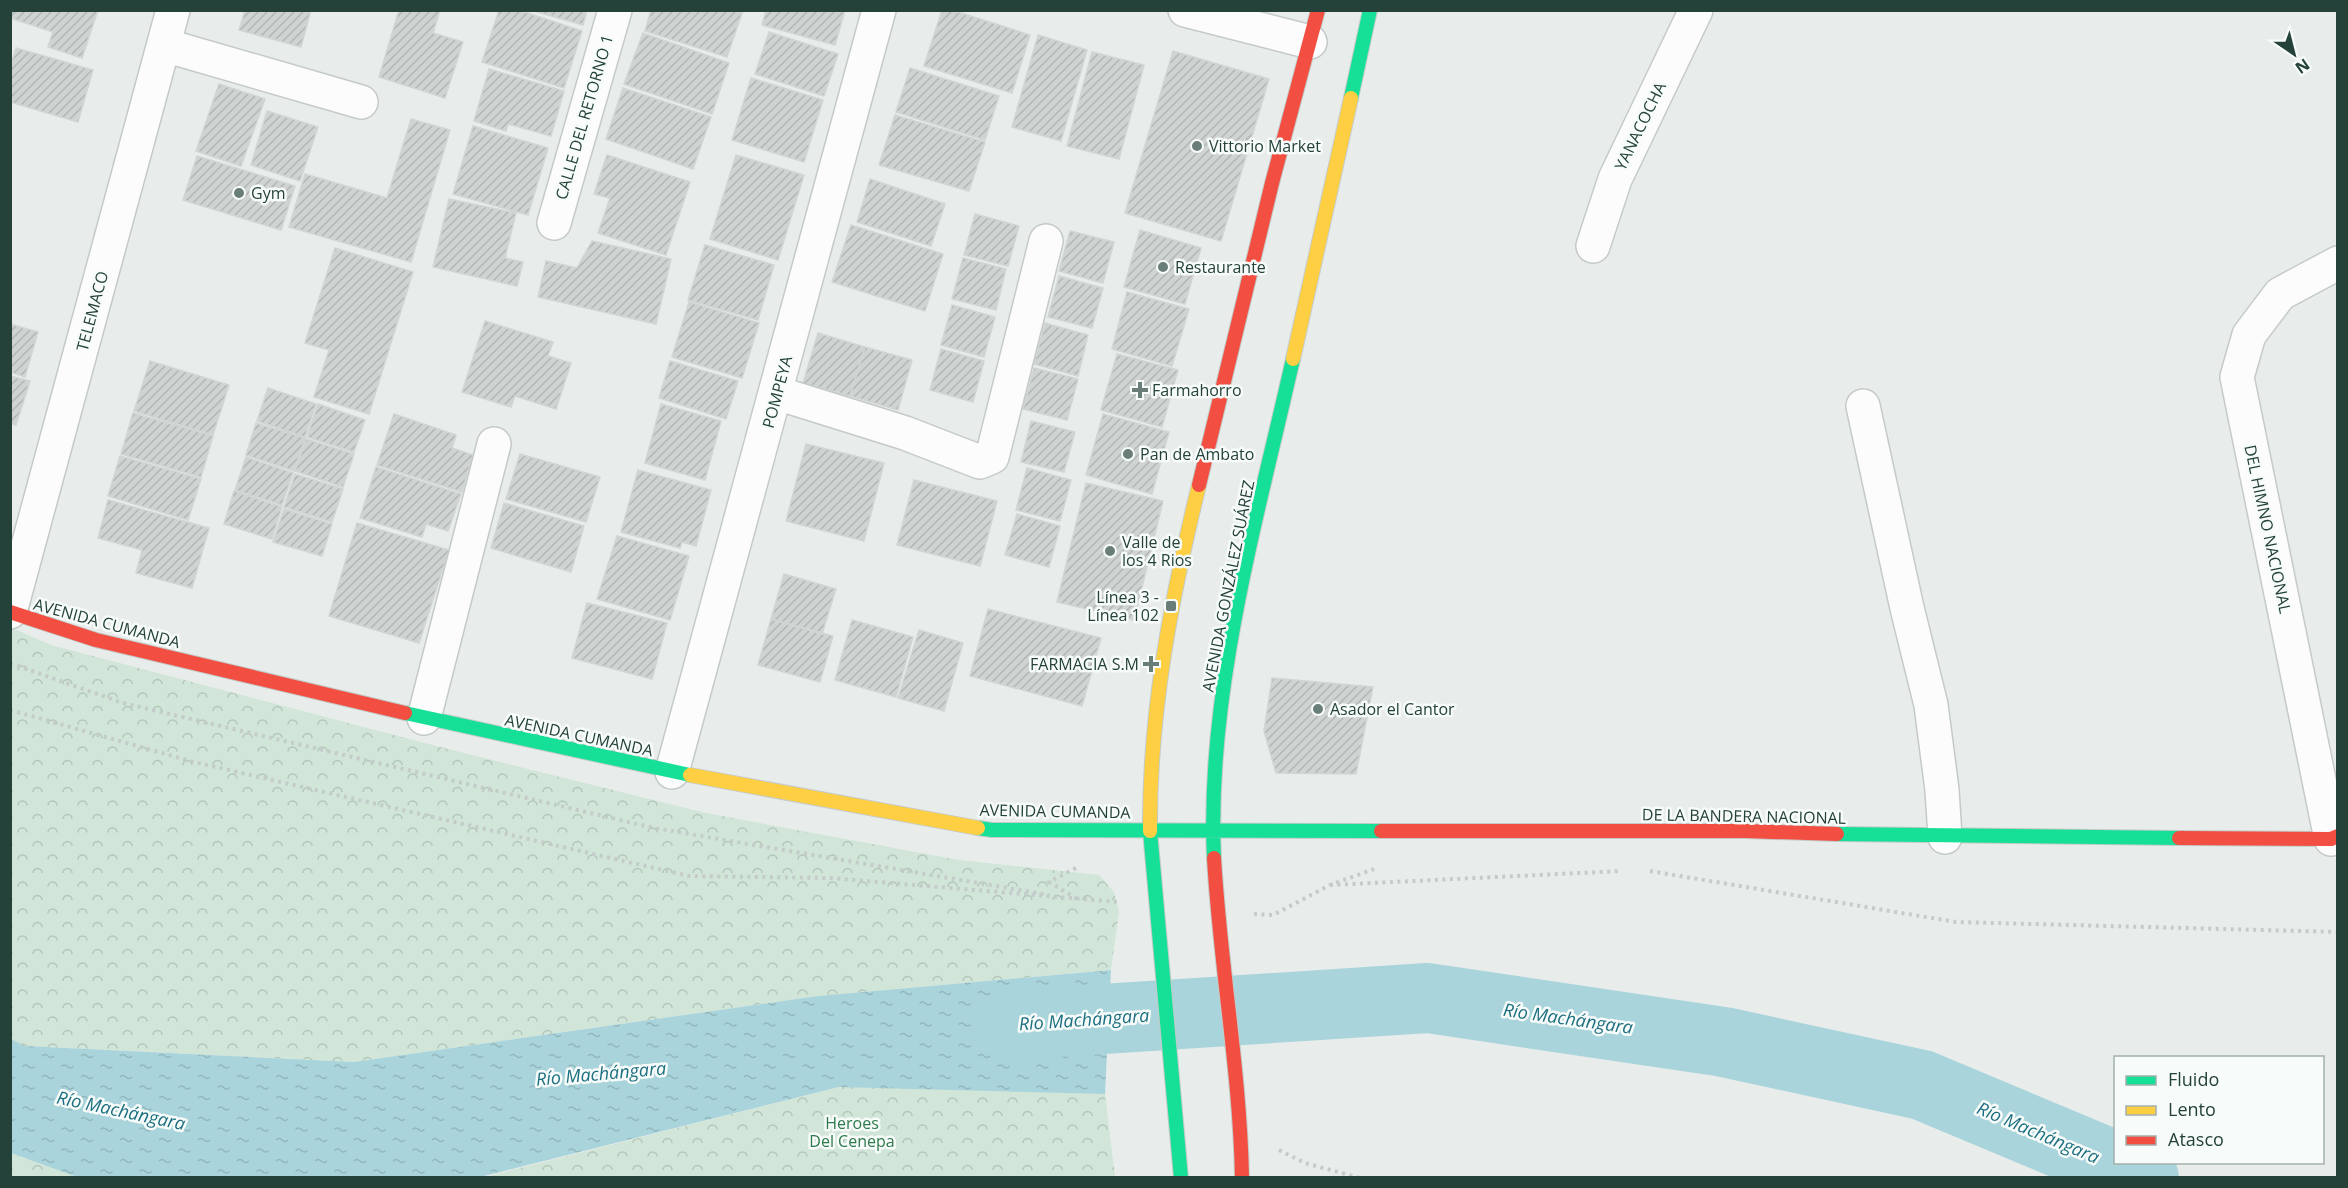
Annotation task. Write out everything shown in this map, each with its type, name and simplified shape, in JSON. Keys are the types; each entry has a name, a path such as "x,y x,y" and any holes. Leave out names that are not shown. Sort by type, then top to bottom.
{"main road":[{"path":"1181,1178 1150,830 1155,715 1171,606 1270,195 1318,10"},
{"name":"AVENIDA GONZÁLEZ SUÁREZ","path":"1242,1178 1241,1130 1217,911 1213,830 1218,721 1246,571 1370,10"},
{"name":"AVENIDA CUMANDA","path":"10,612 96,640 424,718 672,772 992,830 1150,830"},
{"name":"DE LA BANDERA NACIONAL","path":"1150,830 1745,831 1945,837 2334,837"}],"street":[{"name":"TELEMACO","path":"10,612 173,10"},
{"name":"CALLE DEL RETORNO 1","path":"554,223 615,10"},
{"name":"POMPEYA","path":"672,772 777,393 879,10"},
{"path":"1185,10 1310,42"},
{"name":"YANACOCHA","path":"1593,246 1615,179 1696,10"},
{"path":"164,45 361,102"},
{"path":"777,393 905,434 980,462 992,457 1046,241"},
{"name":"DEL HIMNO NACIONAL","path":"2334,837 2237,377 2249,335 2280,294 2337,263"},
{"path":"1863,406 1907,608 1931,705 1942,790 1945,837"},
{"path":"424,718 494,444"}],"path":[{"path":"10,663 123,703 654,828 1080,900 830,878 689,876 194,762 10,710"},
{"path":"1217,911 1274,915 1330,885 1633,870"},
{"path":"1645,870 1956,922 2337,932"},
{"path":"1241,1130 1305,1163 1360,1178"}],"green space":[{"path":"10,627 51,645 448,749 706,813 959,860 1099,875 1114,892 1119,912 1111,970 818,996 354,1062 25,1046 10,1039"},
{"name":"Heroes Del Cenepa","path":"847,1085 1105,1094 1115,1177 480,1178"},
{"path":"11,1153 77,1177 11,1177"}],"water":[{"path":"1111,970 1105,1094 839,1087 480,1177 77,1177 11,1153 11,1039 25,1046 354,1062 818,996"}],"building":[{"path":"10,10 98,10 82,58 48,47 53,32 10,18"},
{"path":"245,10 311,10 301,47 239,30"},
{"path":"399,10 440,10 433,33 463,42 445,98 379,77"},
{"path":"499,10 519,10 582,31 564,88 482,62"},
{"path":"530,10 587,10 583,25"},
{"path":"651,10 743,10 727,57 645,31"},
{"path":"766,10 845,10 835,45 762,25"},
{"path":"942,10 952,10 1030,35 1012,93 924,66"},
{"path":"769,32 838,54 824,96 755,74"},
{"path":"643,33 729,63 712,114 624,84"},
{"path":"1038,35 1087,50 1061,141 1012,127"},
{"path":"16,48 93,70 78,122 10,102 10,67"},
{"name":"Vittorio Market","path":"1173,51 1269,79 1221,241 1125,213"},
{"path":"1092,52 1144,65 1119,159 1067,146"},
{"path":"910,68 999,96 985,140 896,112"},
{"path":"489,69 564,91 551,136 508,124 506,131 474,121"},
{"path":"751,78 823,100 804,162 732,140"},
{"path":"219,84 265,99 241,166 196,151"},
{"path":"623,88 711,117 693,169 606,139"},
{"path":"267,111 318,127 300,181 251,165"},
{"path":"895,115 985,142 969,191 879,165"},
{"path":"411,119 450,130 411,262 289,227 305,174 387,198"},
{"path":"473,126 548,148 528,215 453,194"},
{"path":"607,155 690,182 666,255 598,233 610,198 594,194"},
{"path":"736,155 804,175 778,260 710,239"},
{"name":"Gym","path":"197,156 295,186 281,230 183,200"},
{"path":"870,179 945,204 931,246 857,222"},
{"path":"449,199 516,213 505,258 523,262 517,286 433,267"},
{"path":"975,214 1019,226 1008,266 964,255"},
{"path":"851,225 943,254 925,311 832,282"},
{"name":"Restaurante","path":"1140,230 1201,248 1185,304 1124,287"},
{"path":"1070,231 1114,242 1103,283 1059,271"},
{"path":"592,241 671,259 656,324 538,297 546,261 577,268"},
{"path":"705,245 774,265 758,320 688,300"},
{"path":"335,248 413,272 369,414 314,397 329,350 305,343"},
{"path":"963,258 1006,269 996,310 952,299"},
{"path":"1059,276 1103,288 1092,328 1048,317"},
{"path":"1127,292 1189,309 1172,366 1112,349"},
{"path":"689,302 759,323 742,378 672,357"},
{"path":"952,305 995,317 984,357 941,345"},
{"path":"485,321 553,342 548,356 571,363 556,409 515,396 511,407 462,392"},
{"path":"1045,323 1088,335 1078,376 1034,364"},
{"path":"10,324 38,332 25,377 10,372"},
{"path":"818,333 865,347 850,396 803,383"},
{"path":"865,347 912,360 898,410 850,396"},
{"path":"941,349 984,361 973,402 930,390"},
{"name":"Farmahorro","path":"1117,354 1178,370 1162,427 1101,410"},
{"path":"150,361 229,385 213,435 134,411"},
{"path":"670,361 738,381 726,419 659,398"},
{"path":"1034,368 1078,379 1067,420 1023,409"},
{"path":"10,376 30,381 16,425 10,423"},
{"path":"268,388 316,404 305,437 257,421"},
{"path":"318,404 365,420 354,452 307,437"},
{"path":"661,404 721,421 705,480 645,463"},
{"path":"133,413 213,436 201,477 121,454"},
{"path":"394,414 456,435 452,448 473,455 462,492 377,465"},
{"name":"Pan de Ambato","path":"1103,414 1169,432 1152,494 1086,475"},
{"path":"1031,421 1075,432 1064,472 1021,462"},
{"path":"256,423 305,438 294,471 246,455"},
{"path":"306,439 354,454 343,487 295,471"},
{"path":"806,444 884,463 864,541 786,521"},
{"path":"520,454 600,477 586,522 506,499"},
{"path":"120,456 201,479 188,520 108,496"},
{"path":"246,457 293,473 282,505 235,490"},
{"path":"376,467 461,494 448,531 426,524 422,537 360,518"},
{"path":"1027,468 1071,480 1060,521 1016,510"},
{"path":"638,470 711,490 696,546 682,542 680,548 621,532"},
{"path":"295,474 343,489 332,522 284,507"},
{"path":"914,480 997,501 980,566 897,545"},
{"name":"Valle de los 4 Rios","path":"1086,483 1163,501 1134,620 1057,602"},
{"path":"234,491 282,507 272,539 224,524"},
{"path":"108,500 209,528 192,588 136,573 142,550 98,538"},
{"path":"504,503 584,526 571,572 491,548"},
{"path":"284,509 332,524 322,556 273,542"},
{"path":"1017,514 1060,526 1049,567 1005,555"},
{"path":"357,523 449,550 419,643 329,616"},
{"path":"617,536 689,556 670,620 597,599"},
{"path":"784,574 836,589 822,634 771,619"},
{"path":"587,603 667,623 652,679 572,658"},
{"path":"988,609 1101,638 1082,706 970,676"},
{"path":"771,619 833,636 820,682 758,665"},
{"path":"852,620 913,637 896,697 835,680"},
{"path":"919,630 963,643 944,711 898,698"},
{"name":"Asador el Cantor","path":"1272,678 1373,687 1356,774 1276,773 1264,731"}],"waterway":[{"name":"Río Machángara","path":"1011,1025 1428,998 1724,1042 1922,1085 2144,1178"}],"traffic: fast":[{"path":"1351,98 1370,10"},
{"path":"1214,858 1214,796 1218,733 1226,670 1250,544 1293,359"},
{"path":"405,713 690,775"},
{"path":"978,828 992,830 1381,831"},
{"path":"1150,831 1181,1178"},
{"path":"1837,834 2179,838"}],"traffic: slow":[{"path":"1293,359 1351,98"},
{"path":"1150,831 1153,744 1164,657 1179,571 1199,485"},
{"path":"690,775 978,828"}],"traffic: jam":[{"path":"1199,485 1272,183 1318,10"},
{"path":"10,612 96,640 405,713"},
{"path":"1381,831 1745,831 1837,834"},
{"path":"2179,838 2331,839 2338,836"},
{"path":"1214,858 1238,1098 1242,1178"}],"place":[{"name":"Vittorio Market","path":"1197,146"},
{"name":"Gym","path":"239,193"},
{"name":"Restaurante","path":"1163,267"},
{"name":"Farmahorro","path":"1140,390"},
{"name":"Pan de Ambato","path":"1128,454"},
{"name":"Valle de los 4 Rios","path":"1110,551"},
{"name":"Línea 3 - Línea 102","path":"1171,606"},
{"name":"FARMACIA S.M","path":"1151,664"},
{"name":"Asador el Cantor","path":"1318,709"}]}
